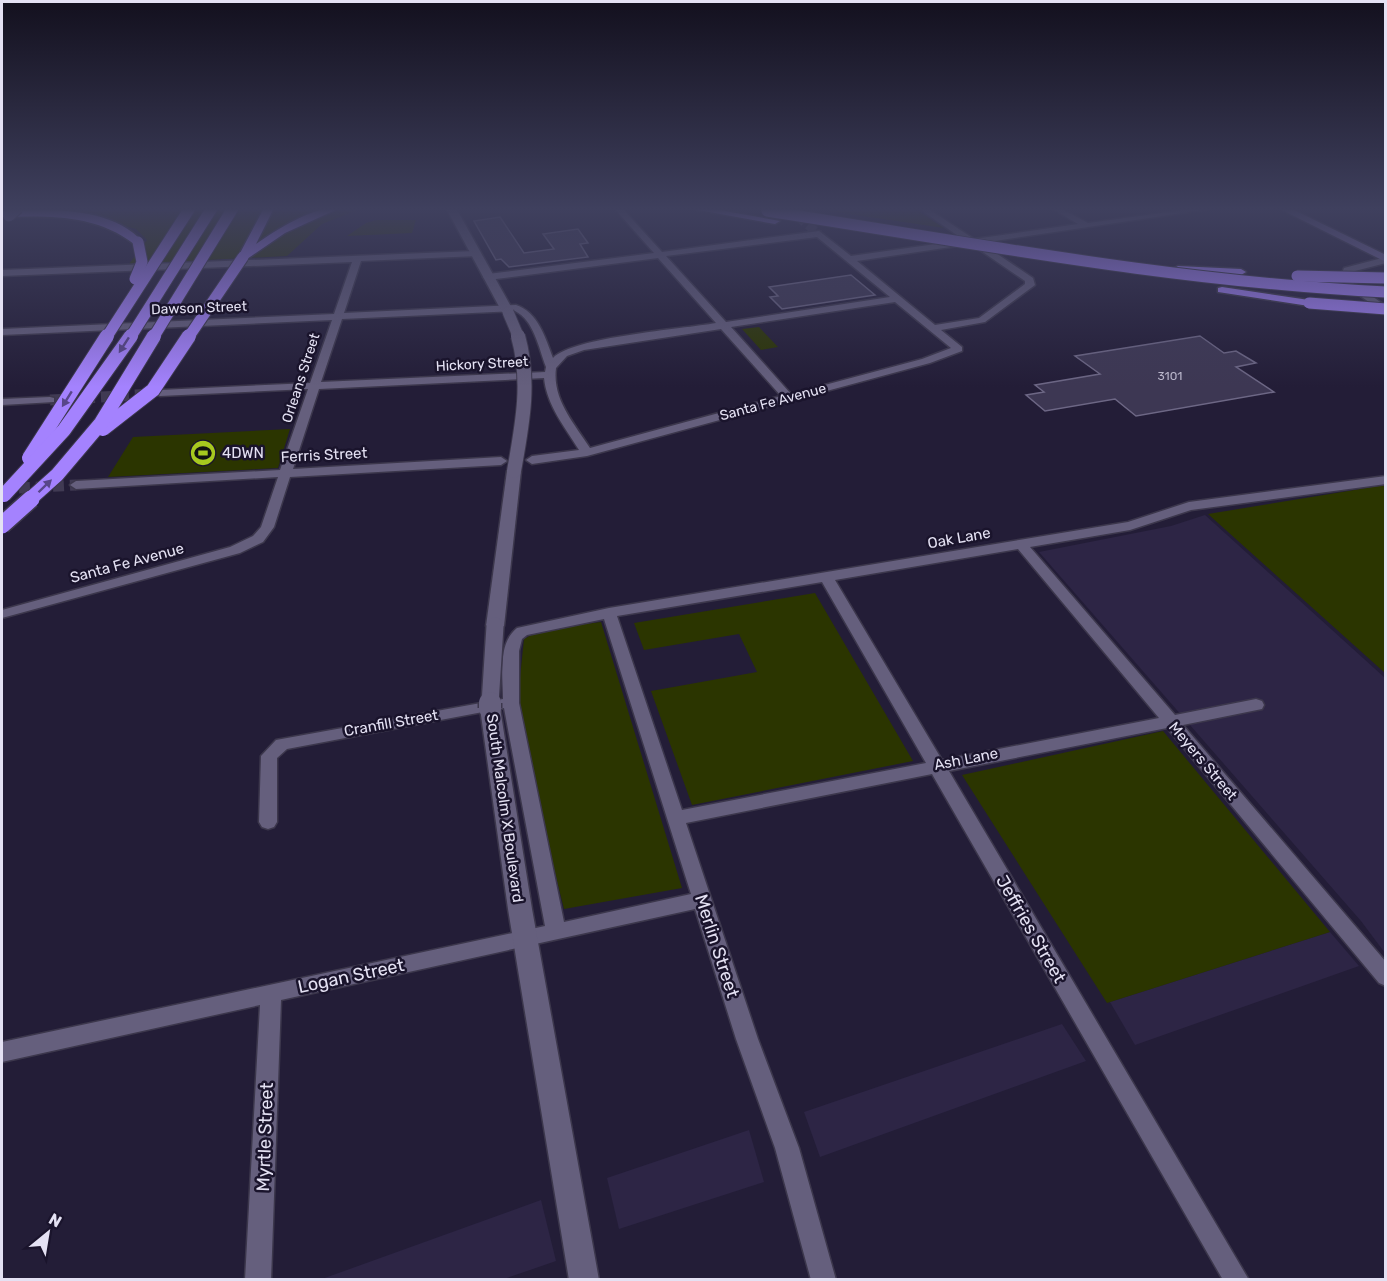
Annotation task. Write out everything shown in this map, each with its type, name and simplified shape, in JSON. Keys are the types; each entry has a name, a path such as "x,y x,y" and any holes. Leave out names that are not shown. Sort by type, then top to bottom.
{"highway":[{"path":"106,335 139,268"},
{"path":"3,496 50,427 150,268"},
{"path":"3,496 41,459 74,419 172,268"},
{"path":"85,444 125,386 196,268"},
{"path":"2,525 45,486 85,444 153,390 236,268"},
{"path":"1092,268 1309,303 1386,310"},
{"path":"1124,268 1281,289 1386,293"},
{"path":"1169,268 1319,284 1386,286"},
{"path":"1178,269 1386,278"},
{"path":"1222,290 1386,300"}],"street":[{"path":"2,273 126,268"},
{"name":"Orleans Street","path":"258,539 267,527 286,474 355,268"},
{"name":"South Malcolm X Boulevard","path":"483,268 507,310 525,352 527,384 493,641 490,708 520,909 584,1280"},
{"path":"488,277 560,268"},
{"path":"672,268 788,398"},
{"path":"859,268 932,328 982,320 1030,285 1030,280 1011,268"},
{"path":"1355,268 1347,270 1344,274 1344,282 1386,310"},
{"name":"Hickory Street","path":"160,393 549,371 563,354 582,347 896,299"},
{"path":"507,310 525,311 536,329 549,371 552,393 587,452"},
{"name":"Dawson Street","path":"2,332 507,310"},
{"name":"Santa Fe Avenue","path":"532,460 587,452 926,361 958,349 932,328"},
{"path":"2,402 50,400"},
{"name":"Ferris Street","path":"76,486 501,461"},
{"name":"Oak Lane","path":"511,703 511,651 515,637 526,628 1130,526 1189,506 1386,480"},
{"name":"Santa Fe Avenue","path":"2,614 235,550 258,539"},
{"name":"Meyers Street","path":"1021,544 1386,977"},
{"name":"Jeffries Street","path":"826,577 1237,1280"},
{"name":"Merlin Street","path":"609,613 747,1039 787,1148 824,1280"},
{"path":"511,703 556,933"},
{"name":"Cranfill Street","path":"268,822 267,769 273,750 282,744 511,703"},
{"name":"Ash Lane","path":"677,818 935,765 1256,705"},
{"name":"Logan Street","path":"2,1052 701,900"},
{"name":"Myrtle Street","path":"258,1280 271,994"}],"shaded area":[{"path":"1205,515 1385,678 1385,953 1361,921 1039,552 1171,526"},
{"path":"1330,932 1359,966 1135,1045 1110,1002"},
{"path":"1062,1024 1086,1061 820,1157 804,1112"},
{"path":"749,1130 764,1182 619,1229 607,1178"},
{"path":"541,1200 556,1261 504,1279 322,1279"}],"green space":[{"path":"759,327 778,347 761,350 742,329"},
{"name":"4DWN","path":"290,429 278,468 108,477 133,437"},
{"path":"1386,485 1385,673 1208,514"},
{"path":"815,593 913,761 692,805 651,691 757,672 739,634 644,650 634,623"},
{"path":"601,622 682,888 564,909 516,716 524,639 540,630"},
{"path":"1163,731 1330,932 1107,1003 962,775"}],"building":[{"path":"851,275 875,295 782,309 770,297 778,296 769,287"},
{"path":"1200,336 1224,353 1236,351 1256,363 1236,367 1274,392 1136,416 1115,399 1045,411 1026,395 1044,392 1035,385 1100,374 1075,356"}],"tunnel":[{"path":"50,400 154,394"},
{"path":"2,489 76,485"}],"place":[{"name":"4DWN","path":"203,453"}]}
